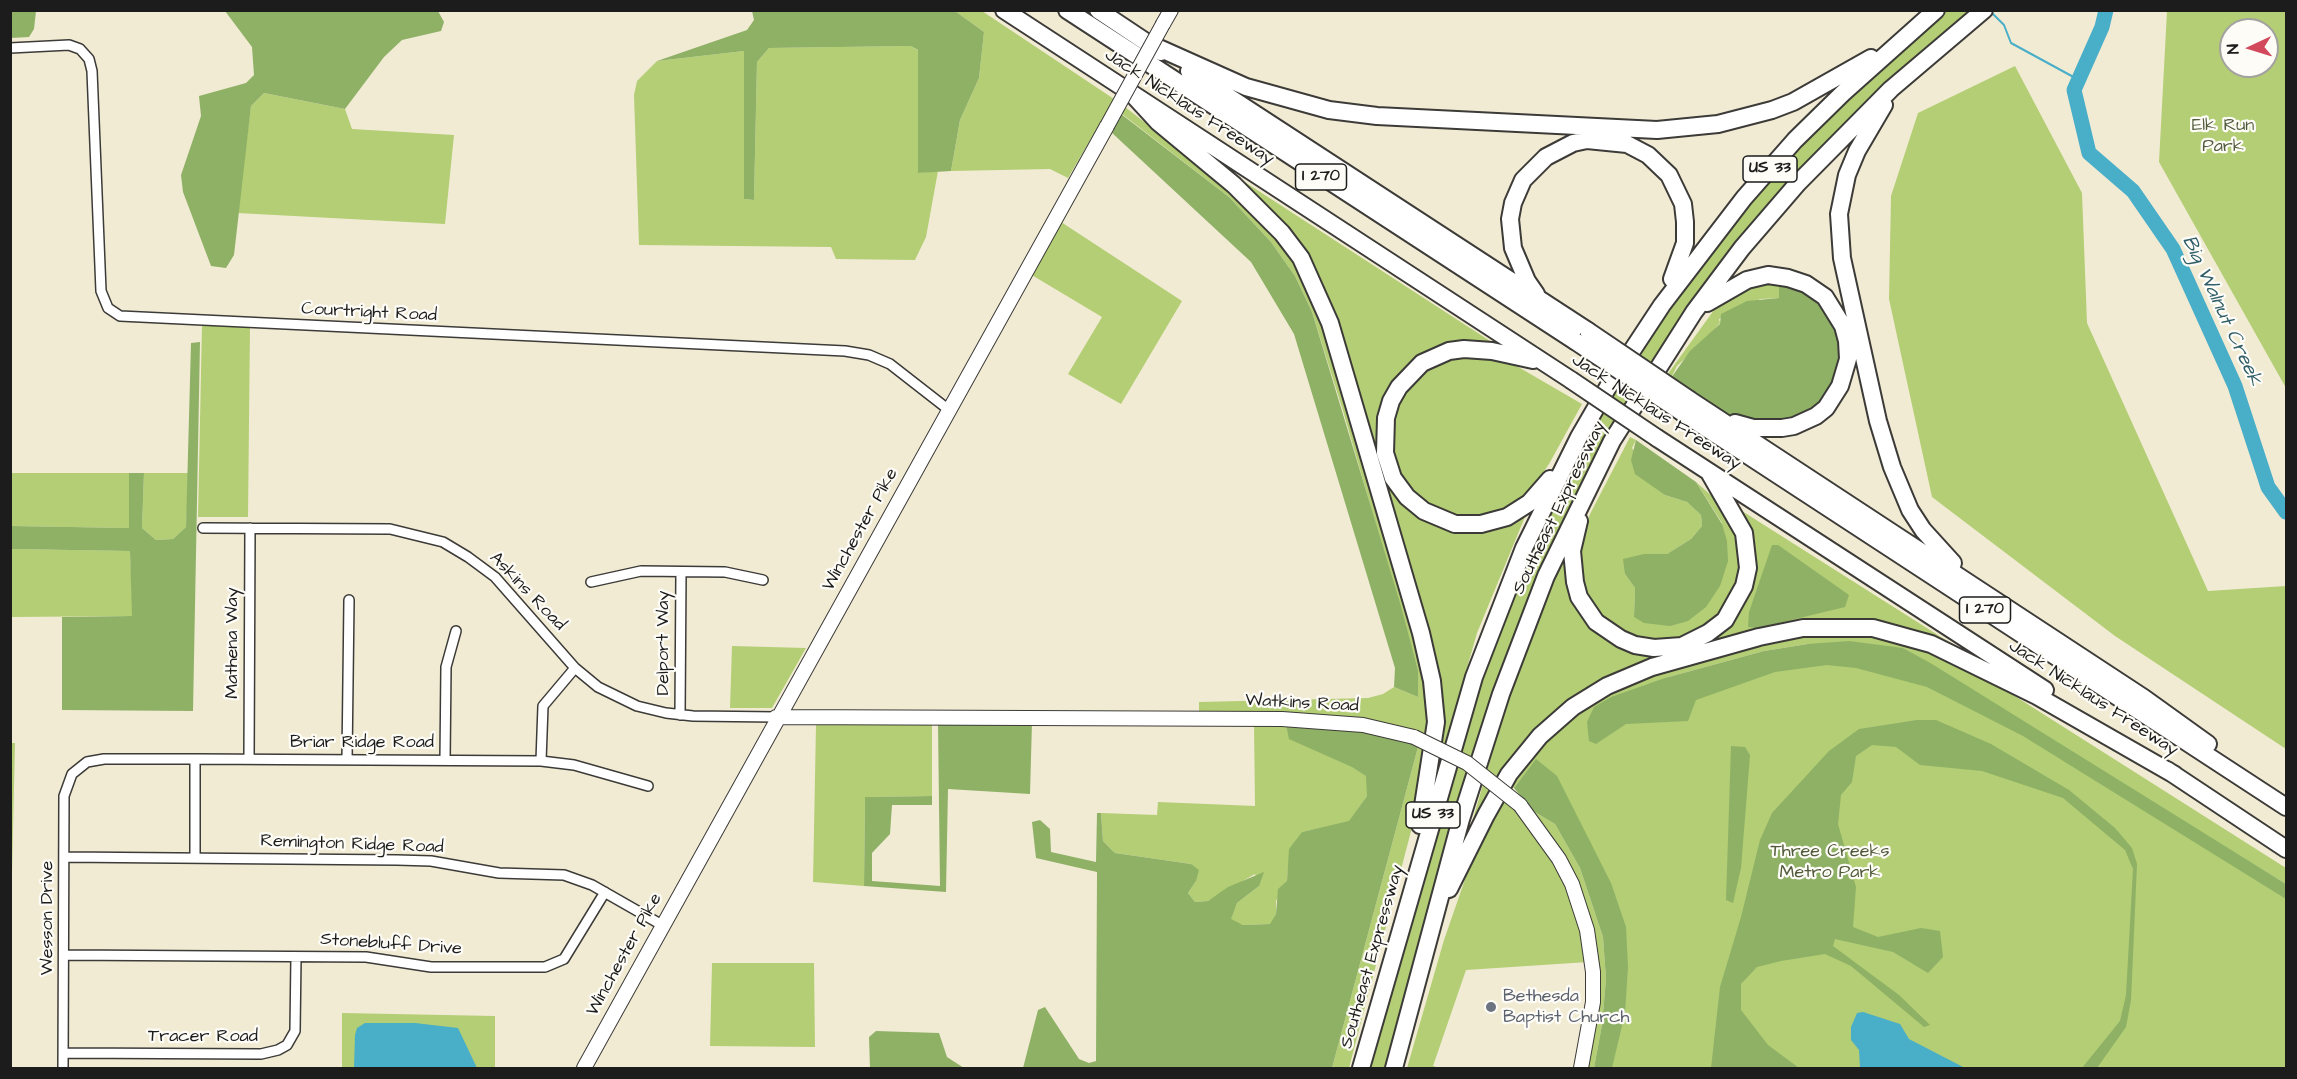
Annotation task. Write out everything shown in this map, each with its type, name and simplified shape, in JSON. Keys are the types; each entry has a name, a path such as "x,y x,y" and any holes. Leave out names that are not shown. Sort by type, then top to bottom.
{"highway":[{"name":"Jack Nicklaus Freeway","path":"1004,10 2286,849"},
{"name":"Jack Nicklaus Freeway","path":"1067,10 1582,336"},
{"path":"1098,10 1540,300 1582,336 1687,406 1753,428 1782,428 1806,422 1826,408 1840,386 1848,359 1843,326 1825,297 1806,284 1768,275 1747,280 1725,291 1694,312"},
{"name":"Southeast Expressway","path":"1361,1068 1460,722 1489,633 1524,548 1580,436 1662,305 1744,198 1796,140 1893,46 1936,10"},
{"name":"Southeast Expressway","path":"1394,1068 1461,819 1528,618 1586,491 1636,400 1694,312 1742,248 1798,183 1844,134 1908,75 1978,16"},
{"path":"1152,45 1246,87 1329,110 1377,117 1657,130 1718,124 1772,110 1793,102 1893,46"},
{"path":"1908,75 1880,111 1847,175 1839,214 1840,245 1846,280 1884,444 1910,510 1923,530 1955,565 2015,612"},
{"path":"1135,97 1164,128 1234,185 1282,233 1309,274 1340,353 1421,633 1436,722 1423,812 1394,955"},
{"path":"1540,300 1527,281 1513,248 1510,219 1518,191 1523,180 1546,157 1573,143 1602,140 1627,144 1658,163 1677,190 1683,204 1684,243 1662,305"},
{"path":"1546,363 1477,349 1449,351 1422,363 1399,387 1386,418 1385,453 1393,478 1407,497 1434,516 1468,525 1491,522 1507,517 1529,503 1549,481 1580,436"},
{"name":"Jack Nicklaus Freeway","path":"1687,406 2286,807"},
{"path":"1707,411 2144,698 2286,801"},
{"path":"1586,491 1572,551 1579,597 1596,622 1621,639 1644,647 1673,647 1700,639 1732,611 1744,586 1748,568 1744,533 1708,471"},
{"path":"1433,922 1496,795 1525,753 1558,718 1590,695 1627,676 1779,632 1803,628 1851,627 1901,634 1931,644 2037,696 2175,775"}],"main road":[{"name":"Winchester Pike","path":"584,1068 776,717 1171,10"},
{"name":"Watkins Road","path":"776,717 1282,719 1357,724 1414,737 1467,763 1520,805 1560,859 1572,884 1587,930 1593,972 1593,1002 1581,1068"}],"street":[{"name":"Courtright Road","path":"10,48 69,45 80,49 89,59 92,71 101,291 108,308 120,316 852,352 890,364 949,410"},
{"name":"Askins Road","path":"203,528 390,529 411,532 443,543 468,556 495,577 575,668 598,687 624,700 680,715 776,717"},
{"name":"Mathena Way","path":"249,759 250,528"},
{"path":"591,582 641,571 736,573 763,580"},
{"name":"Delport Way","path":"680,715 681,572"},
{"path":"347,760 349,600"},
{"path":"445,760 446,667 456,631"},
{"path":"541,761 543,706 575,668"},
{"path":"195,759 195,858"},
{"name":"Briar Ridge Road","path":"75,771 94,760 541,761 574,765 648,786"},
{"name":"Wesson Drive","path":"63,1068 64,796 66,785 75,771"},
{"name":"Remington Ridge Road","path":"65,857 431,861 499,873 564,875 584,881 662,925"},
{"name":"Stonebluff Drive","path":"64,955 366,957 431,967 545,967 564,959 605,892"},
{"name":"Tracer Road","path":"64,1053 261,1054 278,1050 287,1045 295,1031 296,957"}],"green space":[{"path":"11,10 36,11 34,29 29,37 11,38"},
{"path":"225,11 438,11 444,22 441,31 402,40 384,57 345,109 264,93 251,106 234,255 226,268 211,266 183,192 181,175 201,116 199,96 246,83 254,75 252,47"},
{"path":"752,11 955,11 984,32 979,78 960,120 951,171 918,173 918,50 911,46 769,48 757,62 754,200 744,199 744,51 657,61 747,30 754,20"},
{"path":"955,11 982,11 1114,99 1068,178 1050,169 951,171 960,120 979,78 984,32"},
{"path":"1946,11 1972,11 1734,249 1547,557 1387,1068 1367,1068 1469,708 1537,531 1615,386 1659,319 1781,164 1884,62"},
{"name":"Elk Run Park","path":"2167,11 2286,11 2286,388 2159,162"},
{"path":"911,46 919,51 918,173 938,171 926,237 915,260 836,259 831,247 639,245 634,95 637,81 657,61 744,51 744,199 754,200 757,62 769,48"},
{"path":"2015,66 2082,193 2087,323 2208,591 2286,586 2286,749 2115,636 1932,497 1889,299 1891,196 1918,113"},
{"path":"264,93 345,109 352,129 454,135 445,224 237,213 251,106"},
{"path":"1125,107 1235,192 1280,236 1314,294 1425,670 1431,732 1420,797 1349,1068 1332,1068 1418,747 1424,735 1362,719 1199,714 1199,702 1368,698 1383,694 1394,687 1418,697 1418,670 1343,411 1312,312 1295,276 1271,242 1229,197 1122,114"},
{"path":"1121,114 1229,197 1271,242 1295,276 1312,312 1400,603 1418,670 1418,697 1394,687 1395,668 1294,334 1251,262 1111,132"},
{"path":"1234,175 1504,350 1472,344 1400,378 1380,455 1440,523 1527,512 1477,633 1438,769 1436,768 1439,714 1325,300"},
{"path":"1061,222 1182,301 1121,404 1068,374 1102,317 1030,274"},
{"path":"1763,282 1781,282 1779,298 1760,299 1719,319 1720,323 1677,366 1671,378 1667,375 1714,310 1728,297"},
{"path":"1788,283 1823,303 1837,325 1842,363 1832,391 1810,414 1768,425 1732,417 1671,378 1690,351 1720,324 1721,314 1747,301 1779,298 1779,285"},
{"path":"202,325 250,327 248,517 198,517"},
{"path":"200,342 193,711 62,710 62,617 132,616 130,551 11,549 11,526 129,528 129,473 144,473 142,528 156,540 173,539 186,527 191,343"},
{"path":"1464,353 1508,361 1582,404 1549,464 1529,493 1514,506 1466,520 1418,501 1396,469 1390,449 1395,403 1420,371"},
{"path":"1630,437 1636,440 1632,448 1665,495 1687,502 1701,515 1702,526 1691,539 1667,554 1644,554 1625,574 1635,588 1634,617 1722,523 1696,482 1722,505 1740,538 1740,578 1723,614 1685,639 1641,641 1598,616 1588,599 1581,567 1582,537 1590,514"},
{"path":"1636,440 1696,482 1722,524 1727,541 1728,561 1720,586 1706,607 1688,621 1670,626 1644,623 1634,617 1635,588 1625,574 1623,559 1644,554 1667,554 1691,539 1702,526 1701,515 1687,502 1665,495 1635,474 1631,460"},
{"path":"11,473 129,473 129,528 11,526"},
{"path":"144,473 189,473 186,527 173,539 156,540 142,528"},
{"path":"1742,511 1960,649 1958,651 1913,634 1762,632 1566,707 1469,833 1504,711 1532,631 1564,553 1594,626 1669,652 1746,595 1739,513"},
{"path":"1772,545 1778,545 1849,595 1845,607 1758,628 1748,627 1749,612"},
{"path":"11,549 130,551 133,616 11,617"},
{"name":"Three Creeks Metro Park","path":"1848,631 1913,642 1969,667 2286,868 2286,884 2209,837 2286,888 2286,1068 1597,1068 1608,1039 1613,925 1536,760 1514,788 1508,784 1551,730 1634,678 1764,639","holes":["1808,644 1903,648 1951,677 1830,652 1665,678 1764,651"]},
{"path":"1849,641 1903,648 1932,664 2286,884 2286,899 2023,736 1927,687 1856,668 1827,665 1775,672 1696,700 1688,721 1626,724 1596,744 1589,741 1587,722 1594,707 1611,697 1665,678 1764,651 1808,644"},
{"path":"732,646 806,648 772,708 730,708"},
{"path":"1917,720 1936,720 1991,744 2069,790 2115,828 2132,848 2137,864 2131,1000 2126,1027 2097,1068 2082,1068 2120,1021 2126,995 2133,869 2125,850 2063,798 1982,771 1920,765 1896,747 1872,745 1856,756 1852,782 1841,795 1838,824 1856,887 1853,927 1878,937 1921,928 1940,931 1943,957 1928,973 1893,952 1835,939 1833,946 1899,995 1930,1025 1924,1027 1851,966 1825,954 1781,961 1757,967 1741,984 1741,1010 1768,1045 1799,1068 1711,1068 1720,987 1741,917 1760,840 1772,813 1829,751 1859,729"},
{"path":"1032,722 1030,794 948,789 946,892 864,886 865,797 932,796 932,805 892,805 890,834 872,853 872,881 940,886 938,723"},
{"path":"932,723 932,796 865,797 864,886 813,882 816,725"},
{"path":"1254,724 1286,724 1367,776 1367,796 1349,822 1302,832 1288,868 1287,881 1276,901 1276,914 1271,924 1243,925 1230,920 1237,903 1259,886 1255,874 1208,901 1195,902 1188,893 1196,881 1191,864 1115,853 1103,841 1101,813 1157,815 1158,802 1255,806"},
{"path":"1286,724 1370,732 1399,739 1418,747 1332,1068 1023,1068 1038,1010 1045,1007 1079,1059 1089,1063 1096,1061 1097,872 1036,858 1032,822 1040,820 1050,829 1051,852 1096,862 1097,813 1101,813 1103,841 1115,853 1191,864 1199,870 1196,881 1188,893 1195,902 1208,901 1228,887 1264,872 1259,886 1237,903 1231,919 1243,925 1270,924 1276,914 1278,889 1287,881 1289,849 1302,832 1349,821 1367,796 1366,776 1352,767 1289,739"},
{"path":"10,743 15,743 11,917 10,917"},
{"path":"1731,746 1745,747 1750,755 1741,868 1733,903 1726,900"},
{"path":"1536,759 1557,776 1611,883 1626,927 1628,967 1625,1013 1612,1068 1594,1068 1602,1025 1606,979 1603,937 1580,868 1555,824 1533,811 1514,788"},
{"path":"1502,796 1523,817 1554,860 1570,893 1582,928 1588,962 1466,970 1433,1066 1440,1068 1407,1068 1444,940 1471,862"},
{"path":"1533,811 1555,824 1580,868 1603,937 1606,979 1602,1025 1594,1068 1586,1068 1597,981 1561,852"},
{"path":"712,963 814,963 815,1047 710,1046"},
{"path":"342,1013 495,1016 495,1068 342,1068"},
{"path":"876,1031 939,1033 947,1057 964,1068 870,1068 869,1037"}],"water":[{"path":"1863,1012 1900,1024 1909,1039 1965,1068 1860,1068 1859,1050 1851,1040 1851,1027 1857,1013"},
{"path":"365,1023 415,1023 458,1028 477,1068 354,1068 355,1035 357,1028"}],"waterway":[{"name":"Big Walnut Creek","path":"2106,10 2102,27 2074,90 2089,153 2133,191 2173,249 2235,386 2268,487 2286,512"},
{"path":"1991,12 2004,25 2011,43 2079,80"}],"place":[{"name":"Bethesda Baptist Church","path":"1491,1007"}]}
